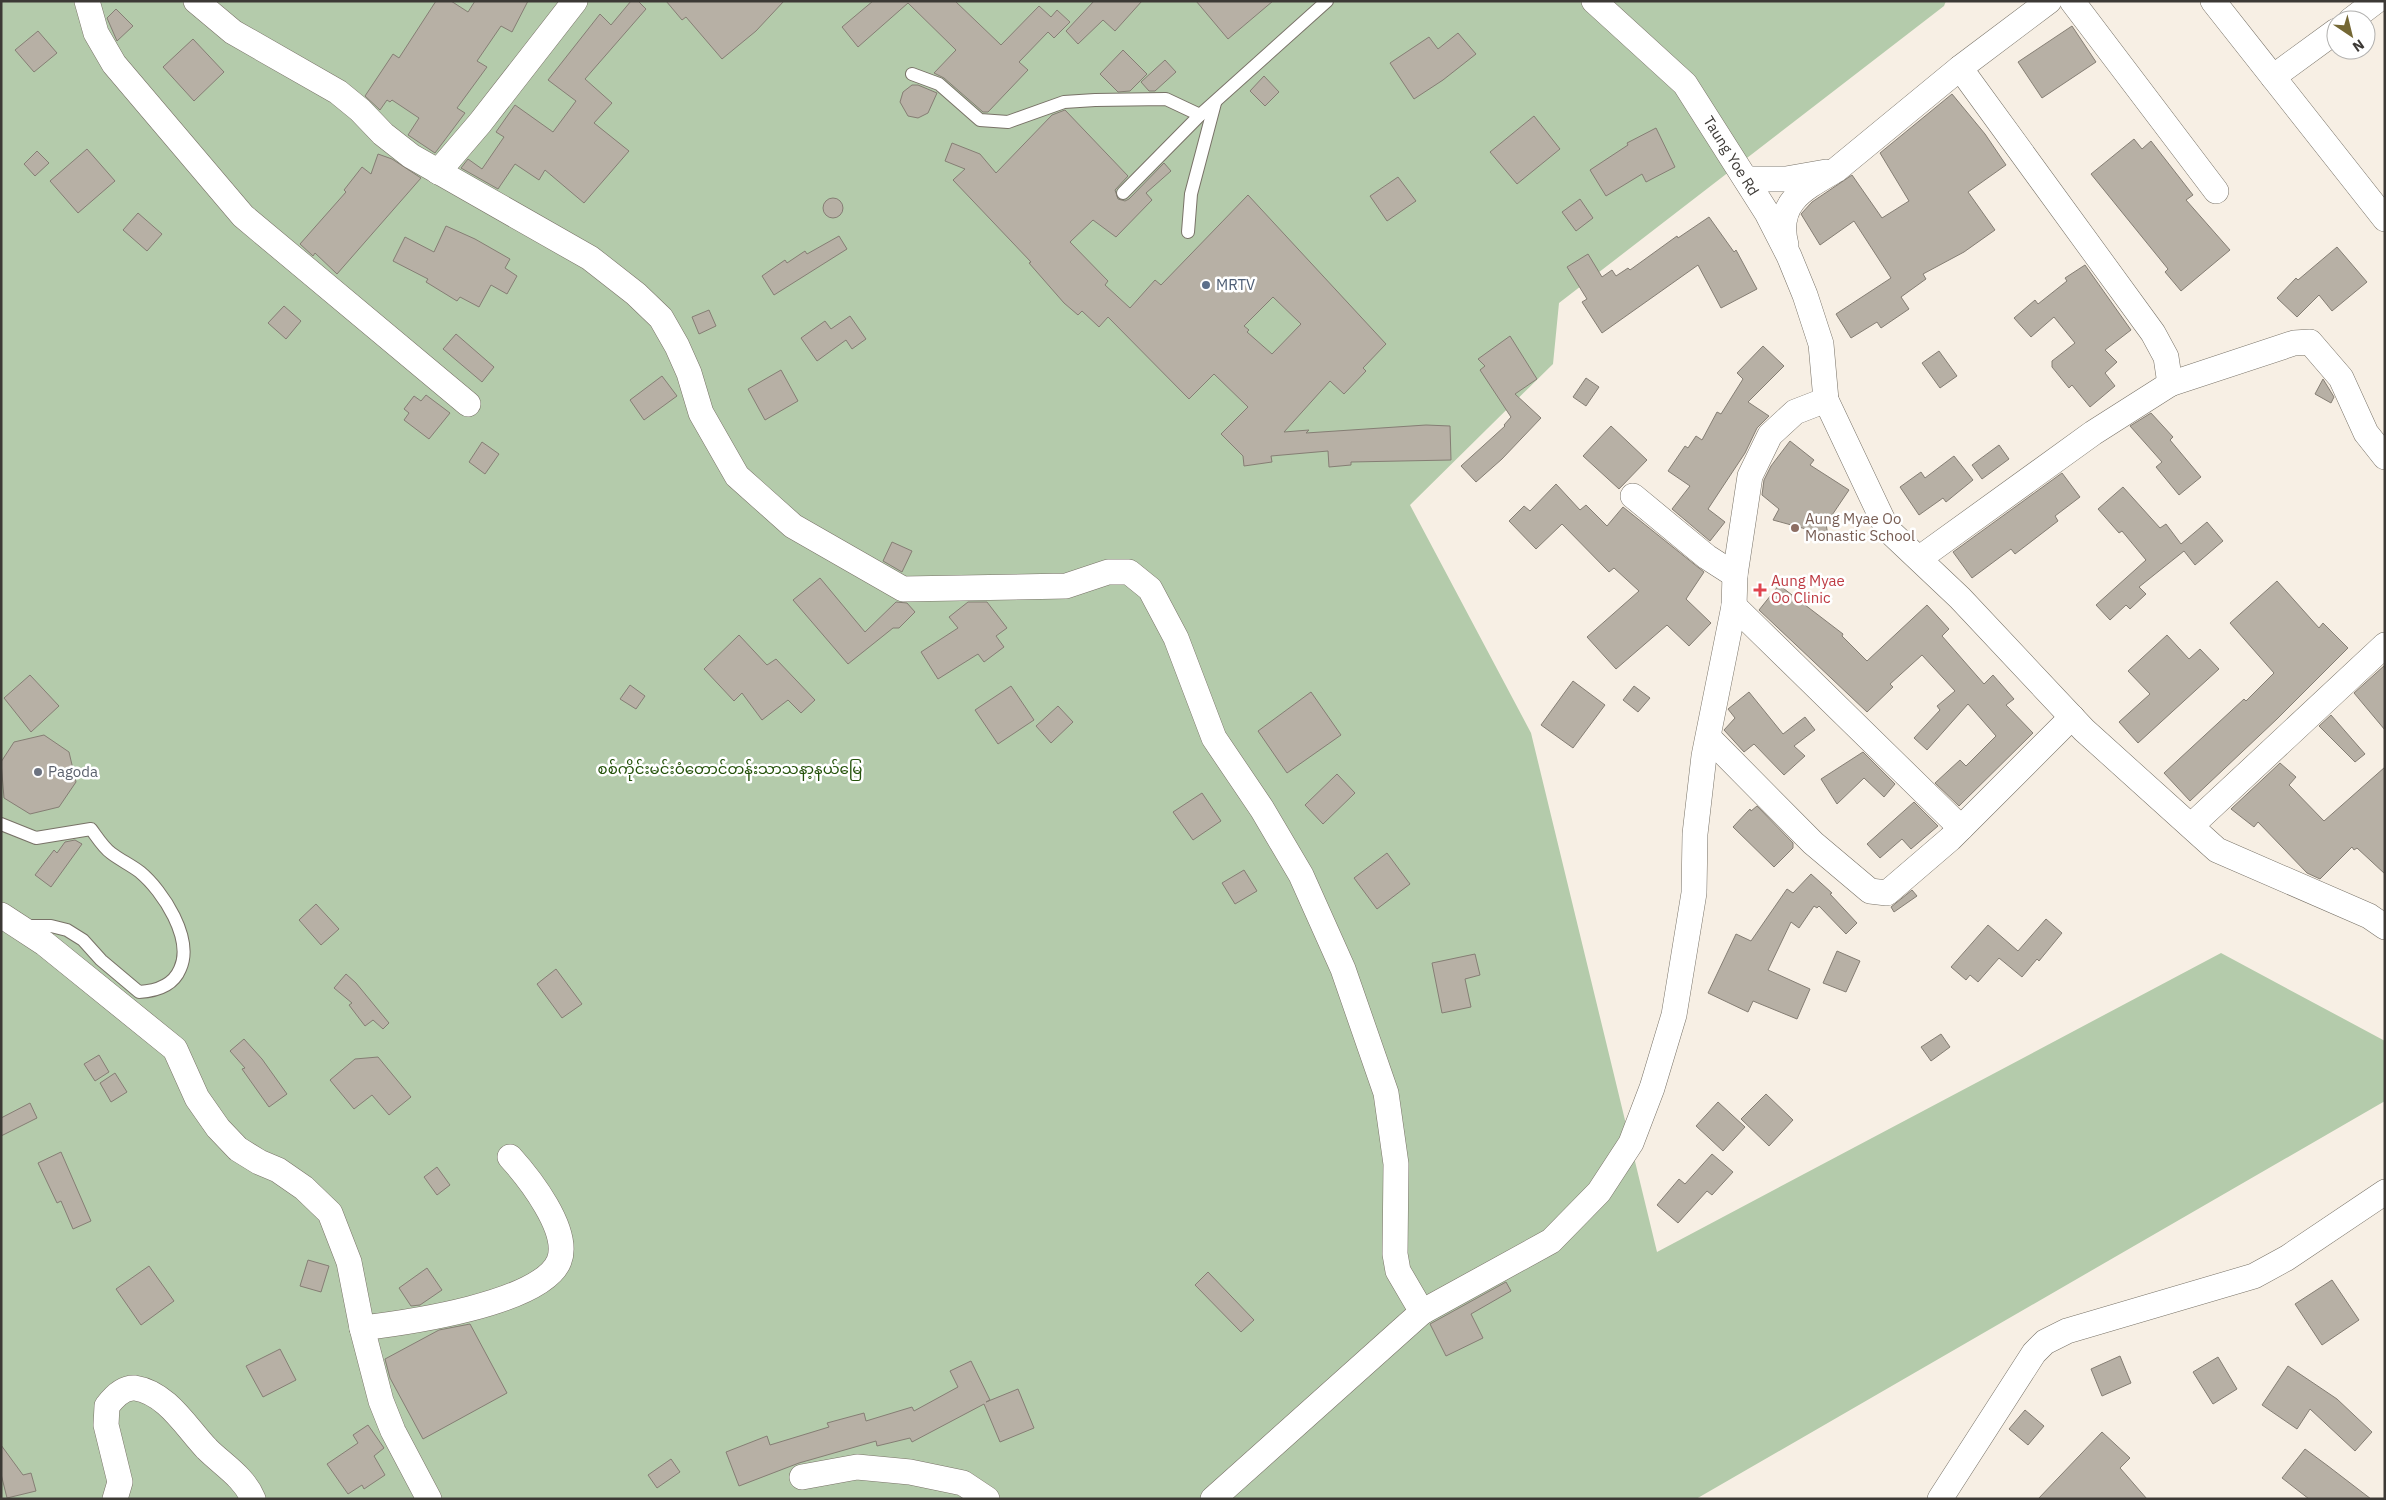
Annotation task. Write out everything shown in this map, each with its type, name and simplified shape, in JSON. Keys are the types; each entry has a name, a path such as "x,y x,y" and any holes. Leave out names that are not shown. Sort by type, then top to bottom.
{"street":[{"path":"87,1 96,33 114,64 243,216 468,404"},
{"path":"196,1 234,32 338,92 360,110 382,134 411,156 590,258 612,273 661,318 689,373 701,413 737,476 793,526 903,589 1066,586 1108,572 1129,572 1150,589 1176,638 1214,738 1262,809 1301,875 1343,969 1386,1093 1396,1164 1395,1254 1398,1270 1422,1312"},
{"path":"438,172 480,123 575,1"},
{"name":"Taung Yoe Rd","path":"1594,1 1685,84 1746,179 1789,256 1805,295 1820,344 1826,400 1887,529 1900,543 1920,558 2072,717 2192,825 2217,850 2369,916 2385,927"},
{"path":"1789,256 1782,228 1790,203 1812,184 1836,170 1960,68 2049,1"},
{"path":"2072,1 2216,191"},
{"path":"2213,1 2385,219"},
{"path":"2364,10 2376,1"},
{"path":"2273,77 2324,39"},
{"path":"1960,68 2153,333 2166,357 2170,384"},
{"path":"1746,179 1786,179 1836,170"},
{"path":"1920,558 2093,433 2170,384 2182,382 2267,350 2294,343 2310,342 2341,378 2366,433 2385,457"},
{"path":"1213,1499 1288,1434 1422,1312 1551,1241 1599,1192 1632,1143 1652,1088 1674,1015 1694,893 1695,834 1709,738 1734,606 1735,575 1750,476 1770,435 1795,412 1826,400"},
{"path":"1633,496 1707,557 1735,575"},
{"path":"1734,606 1961,828"},
{"path":"2192,825 2385,645"},
{"path":"1709,738 1813,843 1870,891 1886,893 1961,828 2072,717"},
{"path":"9,920 44,943 175,1049 198,1098 218,1128 238,1149 278,1170 304,1188 330,1213 349,1262 362,1328 381,1401 397,1439 429,1499"},
{"path":"362,1328 407,1322 477,1307 514,1295 548,1277 560,1260 561,1241 545,1202 529,1178 510,1157"},
{"path":"1940,1499 2034,1353 2045,1342 2067,1331 2254,1276 2287,1258 2385,1192"},
{"path":"115,1499 120,1482 106,1425 106,1406 118,1394 133,1388 152,1394 187,1424 207,1449 234,1472 253,1499"},
{"path":"802,1477 857,1468 910,1472 963,1483 987,1499"}],"lane":[{"path":"1123,193 1200,115 1327,1"},
{"path":"912,74 939,84 980,120 1008,122 1064,102 1095,100 1166,99 1200,115"},
{"path":"1188,232 1190,194 1215,103"},
{"path":"1,824 36,838 91,829 111,853 123,859 158,890 172,913 185,951 176,977 167,985 152,991 139,992 101,960 83,940 67,930 9,920"}],"green space":[{"name":"စစ်ကိုင်းမင်းဝံတောင်တန်းသာသနာ့နယ်မြေ","path":"1,1 1946,1 1944,6 1559,303 1553,364 1410,505 1531,733 1657,1252 2221,953 2385,1041 2385,1101 1696,1499 1,1499"}],"building":[{"path":"436,1 451,1 468,12 475,1 528,1 512,32 501,26 477,61 487,67 457,108 465,113 435,153 408,135 419,118 392,100 390,102 387,100 380,110 365,96 393,54 399,58"},
{"path":"631,1 638,1 646,9 585,79 612,103 594,123 629,151 584,203 545,170 539,180 515,164 498,189 461,168 468,159 482,169 504,137 496,132 515,105 553,132 576,101 548,80 600,14 611,25"},
{"path":"666,1 784,1 756,31 722,59 686,17 682,20"},
{"path":"873,1 955,1 1001,45 1039,6 1051,17 1057,10 1070,22 1054,38 1048,32 1019,62 1028,70 988,112 983,112 944,78 934,73 956,50 908,3 858,47 842,27"},
{"path":"1094,1 1142,1 1115,31 1103,20 1078,44 1066,31"},
{"path":"1196,1 1273,1 1228,39"},
{"path":"116,9 133,26 117,41 107,18"},
{"path":"2072,26 2096,62 2042,98 2018,62"},
{"path":"38,31 57,53 34,72 15,50"},
{"path":"1458,33 1476,54 1443,80 1414,99 1390,63 1429,37 1438,49"},
{"path":"193,39 224,72 194,101 163,67"},
{"path":"1123,50 1147,74 1130,91 1118,92 1100,74"},
{"path":"1165,60 1176,72 1155,91 1149,91 1141,82"},
{"path":"1264,76 1279,92 1265,106 1250,91"},
{"path":"912,85 918,85 937,93 928,113 918,118 908,116 900,102 903,92"},
{"path":"1952,94 1985,134 2006,165 1968,192 1995,230 1964,252 1923,274 1926,279 1901,297 1909,309 1881,328 1877,322 1851,338 1836,314 1891,278 1854,221 1820,245 1801,214 1812,202 1852,175 1882,218 1909,201 1880,153"},
{"path":"1065,110 1128,176 1115,190 1118,199 1125,201 1129,199 1164,163 1171,171 1146,193 1152,200 1116,237 1093,220 1070,242 1108,281 1105,285 1130,308 1155,280 1161,285 1248,195 1386,344 1363,368 1366,371 1344,394 1330,381 1284,432 1309,430 1306,433 1426,425 1450,426 1451,460 1351,462 1351,465 1329,467 1328,451 1271,456 1272,462 1244,466 1243,456 1221,434 1248,407 1214,374 1189,399 1108,317 1099,327 1082,311 1078,315 1064,303 1029,263 1031,262 953,180 965,169 945,161 952,143 980,154 996,173 1052,115","holes":["1273,297 1301,324 1272,354 1247,332 1249,330 1244,326"]},
{"path":"1534,116 1560,149 1517,184 1490,152"},
{"path":"1656,128 1675,167 1646,182 1642,174 1606,196 1590,170 1628,145 1627,143"},
{"path":"2134,139 2142,149 2151,141 2193,195 2186,200 2230,250 2181,291 2165,272 2168,269 2091,174"},
{"path":"87,149 115,181 78,213 50,181"},
{"path":"37,151 49,163 35,176 24,164"},
{"path":"378,154 392,159 421,178 337,274 315,253 313,256 300,244 346,192 344,190 362,167 371,174"},
{"path":"1398,177 1416,201 1387,221 1370,196"},
{"path":"833,198 840,201 843,208 840,215 833,218 826,215 823,208 826,201"},
{"path":"1580,199 1593,218 1576,231 1562,212"},
{"path":"138,213 162,234 147,251 123,230"},
{"path":"1709,217 1734,252 1736,250 1757,289 1721,308 1698,265 1602,333 1582,302 1587,299 1567,267 1588,254 1602,277 1612,270 1616,276 1628,268 1630,270 1677,236 1678,238"},
{"path":"446,226 475,239 510,259 505,268 517,276 507,294 491,285 479,307 460,297 457,301 426,282 428,279 393,261 405,237 434,252"},
{"path":"839,236 847,249 774,295 762,276 785,260 787,263 805,251 807,254"},
{"path":"2337,247 2367,282 2332,311 2319,295 2297,317 2277,298 2296,278 2298,280"},
{"path":"2085,265 2131,330 2105,350 2117,362 2105,373 2115,386 2090,407 2072,385 2069,388 2052,367 2052,361 2075,343 2054,317 2031,337 2014,318 2035,300 2038,304 2067,281 2065,278"},
{"path":"284,306 301,321 286,339 268,323"},
{"path":"709,310 716,326 699,334 692,317"},
{"path":"850,316 866,339 852,349 846,340 817,361 801,338 825,321 831,329"},
{"path":"456,334 494,367 482,382 443,349"},
{"path":"1510,336 1537,379 1515,394 1541,418 1502,459 1476,482 1461,466 1505,426 1511,417 1480,370 1485,366 1478,359"},
{"path":"1763,346 1784,366 1748,402 1769,416 1757,428 1745,453 1708,509 1725,522 1710,541 1672,509 1690,486 1668,471 1685,446 1688,448 1696,436 1702,440 1717,412 1721,414 1743,379 1737,373"},
{"path":"1939,351 1957,376 1940,388 1922,363"},
{"path":"781,370 798,401 765,420 748,389"},
{"path":"662,376 677,396 644,420 630,400"},
{"path":"1586,378 1599,387 1586,406 1573,397"},
{"path":"2323,379 2334,397 2331,403 2315,394"},
{"path":"426,395 450,413 429,439 404,420 409,413 404,409 414,396 421,401"},
{"path":"2151,413 2173,437 2170,440 2201,477 2179,495 2156,467 2162,462 2130,426"},
{"path":"1611,426 1647,460 1619,489 1583,456"},
{"path":"1790,441 1814,460 1810,465 1849,490 1826,524 1828,535 1773,520 1779,509 1762,495 1764,480 1771,466"},
{"path":"482,442 499,454 485,474 469,462"},
{"path":"1999,445 2009,459 1982,479 1972,465"},
{"path":"1954,456 1973,480 1946,502 1943,498 1919,515 1900,487 1921,472 1925,478"},
{"path":"2062,473 2080,497 2055,516 2058,521 2015,554 2011,549 1972,578 1953,552"},
{"path":"1556,484 1580,510 1586,505 1607,526 1623,507 1704,572 1686,599 1711,623 1689,646 1667,625 1616,669 1587,637 1639,591 1614,568 1609,572 1562,524 1536,549 1509,521 1524,506 1530,511"},
{"path":"2123,487 2160,528 2166,524 2181,544 2207,522 2223,541 2195,565 2184,551 2139,587 2146,594 2130,609 2126,605 2110,620 2096,605 2146,560 2122,531 2119,533 2098,509"},
{"path":"892,542 912,551 902,572 883,561"},
{"path":"820,578 865,632 896,602 907,603 915,612 899,628 893,628 848,664 793,600"},
{"path":"2277,581 2319,628 2323,623 2348,648 2277,719 2190,801 2164,773 2244,699 2246,701 2274,673 2230,623"},
{"path":"1779,585 1843,634 1842,636 1867,661 1927,605 1949,629 1942,636 1984,684 1993,675 2014,699 2006,705 2033,733 1959,806 1935,783 1960,760 1966,766 1996,736 1968,704 1927,750 1914,738 1940,710 1937,706 1955,691 1922,655 1890,684 1893,687 1867,712 1759,610"},
{"path":"968,602 987,602 1007,628 996,636 1004,647 984,662 978,654 938,679 921,652 958,628 949,617"},
{"path":"739,635 767,665 776,659 815,700 801,713 788,700 762,720 742,693 734,701 704,669"},
{"path":"2167,635 2189,659 2200,649 2219,669 2138,743 2119,722 2150,694 2128,671"},
{"path":"2385,665 2385,730 2354,693"},
{"path":"30,675 59,706 31,732 4,698"},
{"path":"1573,681 1605,705 1573,748 1541,725"},
{"path":"630,685 645,696 636,709 620,699"},
{"path":"1011,686 1034,720 998,744 975,710"},
{"path":"1634,686 1650,698 1638,712 1623,700"},
{"path":"1311,692 1341,735 1287,773 1258,731"},
{"path":"1749,692 1783,734 1805,717 1815,730 1794,746 1805,756 1784,775 1754,744 1744,752 1724,730 1735,718 1728,709"},
{"path":"1058,706 1073,722 1051,743 1036,726"},
{"path":"2331,715 2365,754 2355,762 2319,726"},
{"name":"Pagoda","path":"44,735 69,752 76,782 59,807 30,814 4,798 1,762 14,742"},
{"path":"1863,752 1895,784 1884,797 1864,778 1837,804 1821,779"},
{"path":"2280,763 2296,777 2289,785 2324,821 2385,767 2385,874 2357,848 2354,850 2352,847 2320,879 2307,873 2258,822 2254,827 2231,809"},
{"path":"1337,774 1355,793 1323,824 1305,805"},
{"path":"1202,793 1221,821 1193,840 1173,812"},
{"path":"1914,802 1938,826 1911,849 1902,839 1880,858 1867,844"},
{"path":"1757,806 1793,843 1793,848 1774,867 1733,827 1750,809 1751,811"},
{"path":"75,840 82,844 51,887 35,875 54,850 57,853 65,842"},
{"path":"1387,853 1410,884 1377,909 1354,878"},
{"path":"1244,870 1257,891 1235,904 1222,883"},
{"path":"1811,874 1832,893 1830,894 1857,923 1846,934 1819,906 1817,908 1814,906 1799,928 1791,922 1768,970 1810,989 1797,1019 1753,1001 1748,1012 1708,993 1736,934 1751,941 1787,889 1793,893"},
{"path":"1912,890 1917,896 1894,912 1891,907"},
{"path":"316,904 339,929 321,945 299,920"},
{"path":"2046,919 2062,933 2039,961 2037,959 2022,977 1999,958 1978,982 1970,975 1966,980 1951,967 1988,925 2018,951"},
{"path":"1837,951 1860,961 1846,992 1823,983"},
{"path":"1475,954 1480,975 1465,979 1471,1007 1442,1013 1432,963"},
{"path":"556,969 582,1004 562,1018 537,984"},
{"path":"346,974 356,983 389,1023 383,1029 373,1020 365,1026 349,1005 352,1003 334,988"},
{"path":"1941,1034 1950,1047 1931,1061 1921,1047"},
{"path":"244,1039 262,1059 287,1094 269,1107 242,1069 245,1068 230,1051"},
{"path":"99,1055 109,1072 95,1081 84,1064"},
{"path":"378,1057 411,1097 389,1115 372,1095 354,1109 330,1080 355,1059"},
{"path":"115,1073 127,1092 111,1102 100,1083"},
{"path":"1766,1094 1793,1120 1769,1146 1741,1119"},
{"path":"1718,1102 1745,1127 1723,1151 1696,1126"},
{"path":"30,1103 37,1118 1,1136 1,1118"},
{"path":"61,1152 91,1221 73,1229 61,1201 57,1203 38,1163"},
{"path":"1712,1154 1733,1172 1712,1195 1707,1191 1678,1223 1657,1205 1679,1179 1685,1184"},
{"path":"437,1167 450,1185 437,1195 424,1177"},
{"path":"308,1260 329,1266 321,1292 300,1286"},
{"path":"149,1266 174,1301 141,1325 116,1289"},
{"path":"427,1268 442,1290 420,1305 411,1306 399,1288"},
{"path":"1208,1272 1254,1320 1241,1332 1195,1285"},
{"path":"2332,1280 2359,1320 2322,1345 2295,1304"},
{"path":"1506,1282 1511,1291 1471,1314 1483,1338 1446,1356 1430,1324"},
{"path":"470,1324 507,1393 423,1439 390,1378 385,1359 439,1330"},
{"path":"280,1349 296,1380 263,1397 246,1366"},
{"path":"2120,1356 2131,1383 2102,1396 2091,1369"},
{"path":"2218,1357 2237,1389 2213,1404 2193,1372"},
{"path":"971,1361 990,1400 986,1402 1018,1389 1034,1428 1000,1442 984,1404 912,1442 910,1438 877,1446 876,1441 799,1463 739,1486 726,1452 767,1436 770,1445 829,1427 827,1423 864,1413 866,1421 912,1407 914,1411 958,1387 950,1371"},
{"path":"2288,1366 2337,1399 2372,1432 2355,1451 2310,1409 2297,1429 2262,1405"},
{"path":"2025,1410 2044,1426 2028,1445 2009,1429"},
{"path":"368,1425 384,1448 374,1456 385,1475 364,1489 362,1485 348,1494 327,1464 358,1443 353,1435"},
{"path":"2102,1432 2130,1458 2120,1468 2147,1499 2038,1499"},
{"path":"1,1445 23,1475 31,1473 36,1491 7,1498 1,1474"},
{"path":"2305,1449 2371,1499 2309,1499 2282,1478"},
{"path":"671,1459 680,1472 657,1488 648,1475"}],"place":[{"name":"MRTV","path":"1206,285"},
{"name":"Aung Myae Oo Monastic School","path":"1795,528"},
{"name":"Aung Myae Oo Clinic","path":"1760,590"},
{"name":"Pagoda","path":"38,772"}]}
